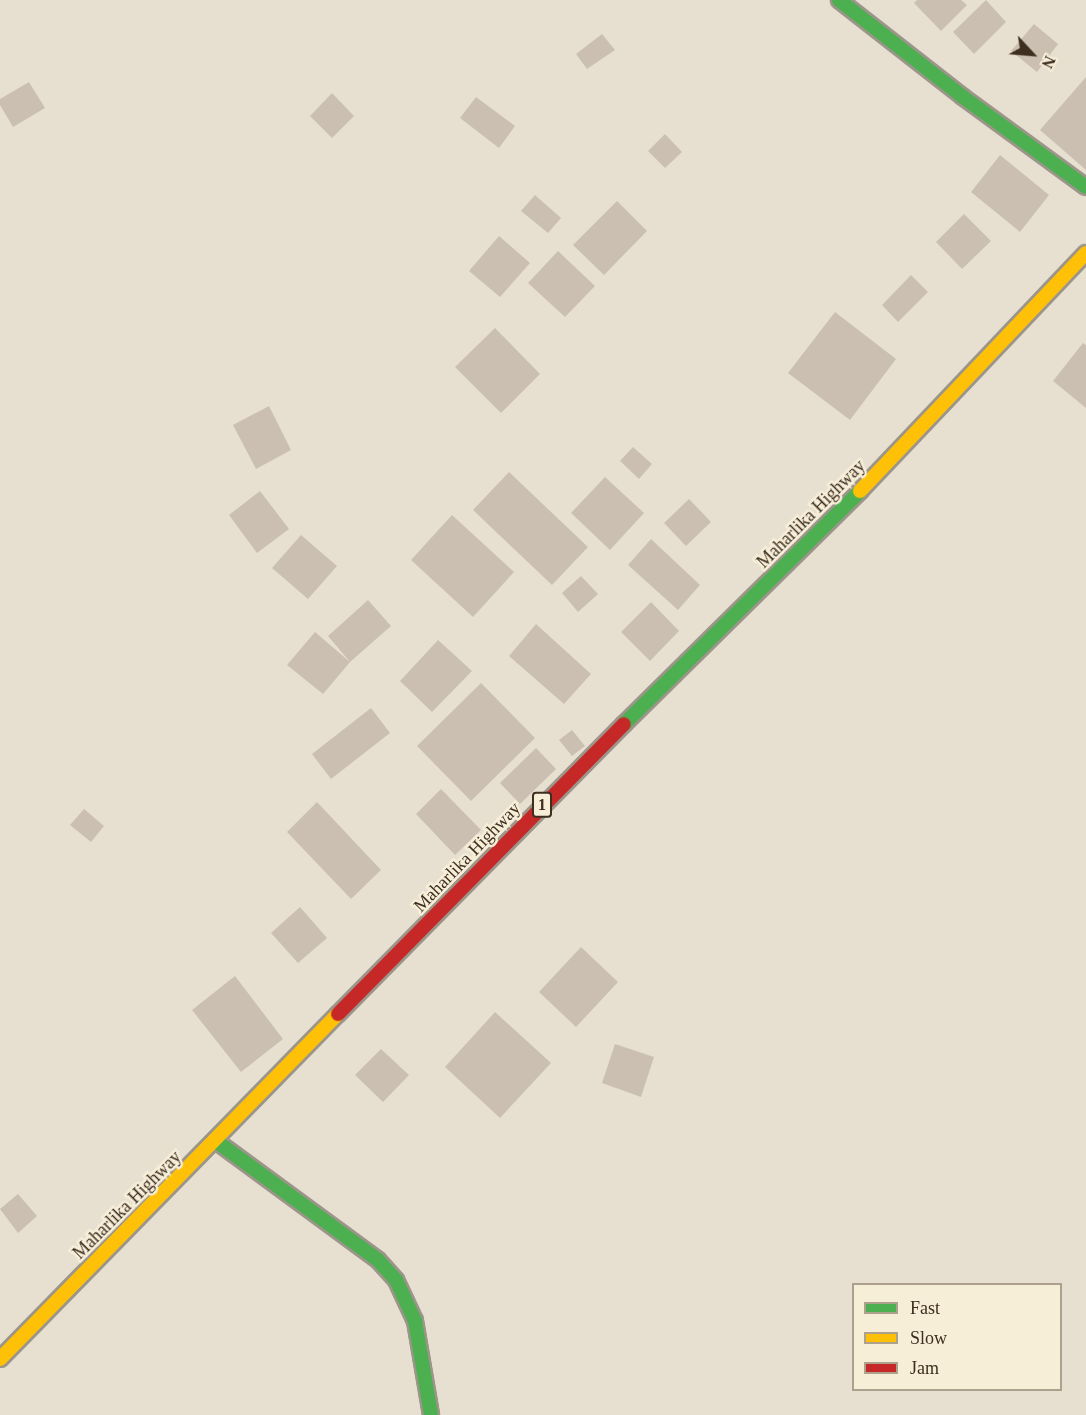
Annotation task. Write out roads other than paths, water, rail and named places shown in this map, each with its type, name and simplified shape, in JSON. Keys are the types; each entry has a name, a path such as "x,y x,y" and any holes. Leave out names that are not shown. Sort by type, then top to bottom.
{"main road":[{"path":"839,0 963,97 1086,187"},
{"name":"Maharlika Highway","path":"0,1359 216,1141 546,801 854,497 1086,253"},
{"path":"216,1141 378,1260 396,1280 415,1321 431,1415"}]}
